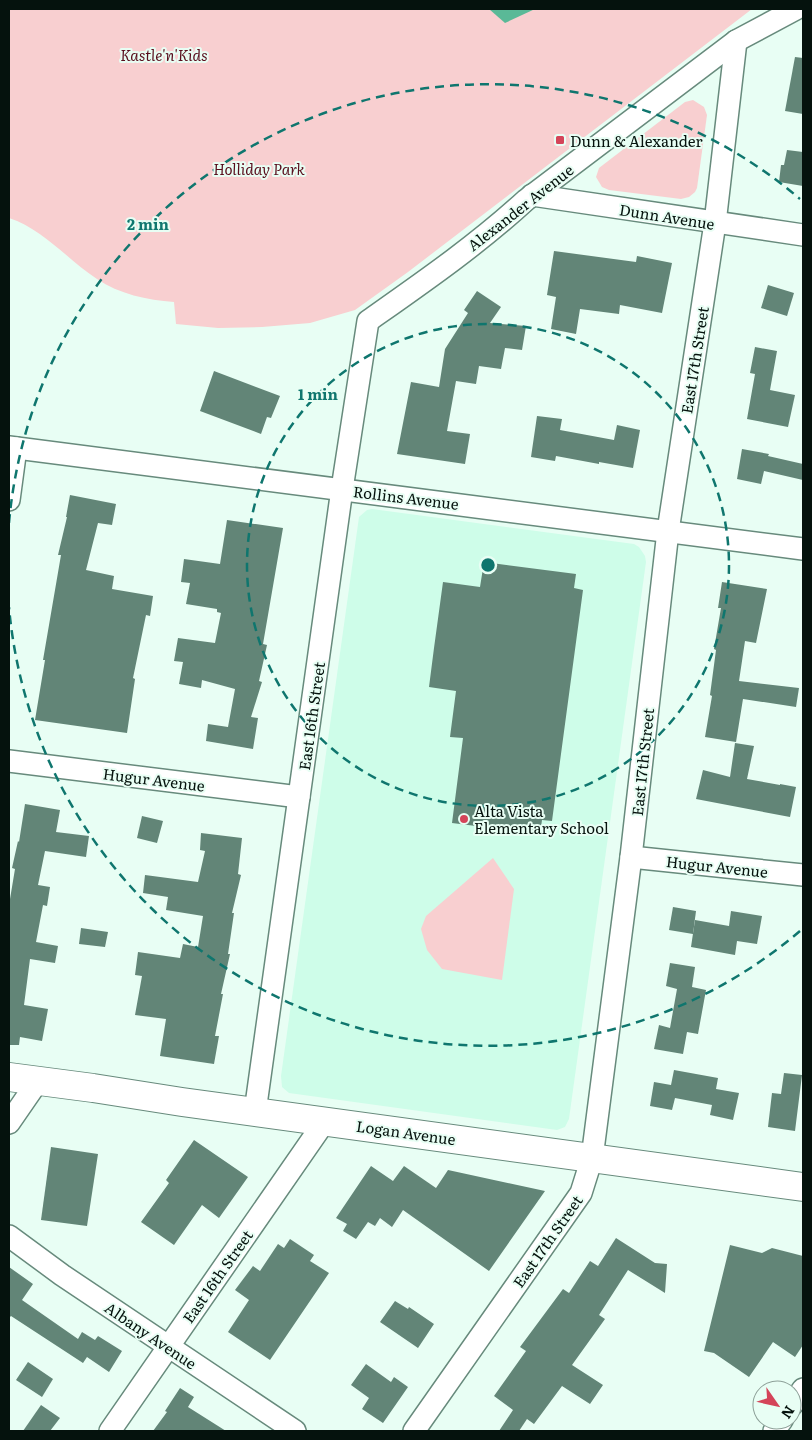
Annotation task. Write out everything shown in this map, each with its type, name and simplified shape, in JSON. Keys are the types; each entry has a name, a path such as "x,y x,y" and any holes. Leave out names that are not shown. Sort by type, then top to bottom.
{"street":[{"name":"Alexander Avenue","path":"368,321 438,271 504,220 532,195 736,41 796,9"},
{"name":"East 17th Street","path":"414,1431 581,1193 592,1158 631,857 668,531 715,223 736,41"},
{"name":"Dunn Avenue","path":"532,195 803,235"},
{"name":"East 16th Street","path":"255,1112 342,489 368,321"},
{"name":"Rollins Avenue","path":"12,447 803,549"},
{"path":"9,500 12,447"},
{"name":"Hugur Avenue","path":"9,761 299,797"},
{"name":"Hugur Avenue","path":"631,857 803,875"},
{"name":"Logan Avenue","path":"9,1078 93,1088 803,1187"},
{"path":"9,1123 38,1082"},
{"name":"East 16th Street","path":"110,1431 325,1121"},
{"name":"Albany Avenue","path":"9,1236 62,1275 295,1431"}],"shaded area":[{"path":"489,9 535,9 505,23"},
{"name":"Alta Vista Elementary School","path":"372,509 634,544 639,547 645,556 646,562 569,1119 565,1127 557,1130 289,1093 282,1087 281,1076 359,517 367,510"}],"green space":[{"name":"Holliday Park","path":"9,9 752,9 408,272 355,310 310,323 218,328 176,324 174,302 154,300 115,289 86,271 44,237 9,218"},
{"path":"693,100 704,107 707,115 695,192 689,197 681,199 609,190 602,187 596,177 599,168 685,102"},
{"path":"493,858 514,889 502,980 442,969 427,950 421,929 426,916"}],"building":[{"path":"795,57 803,58 803,114 785,111"},
{"path":"787,150 803,152 803,186 779,182 781,165 784,165"},
{"path":"554,251 636,262 637,256 672,263 662,313 620,305 619,314 580,309 576,334 551,329 556,297 547,295"},
{"path":"768,285 794,293 787,316 761,308"},
{"path":"477,291 501,307 490,323 526,326 522,350 505,348 501,369 479,366 476,384 456,381 447,431 470,434 465,464 397,454 411,382 439,387 445,349 468,313 464,310"},
{"path":"755,347 777,351 770,390 795,395 788,427 747,419 755,374 750,373"},
{"path":"214,371 280,396 271,418 267,417 261,434 200,411"},
{"path":"537,416 562,419 560,430 614,440 617,425 640,430 633,468 556,456 555,461 531,457"},
{"path":"742,449 769,454 768,456 803,464 803,480 764,471 761,484 737,479"},
{"path":"70,495 116,504 112,525 98,523 86,570 114,576 112,589 153,596 150,616 146,615 133,678 135,679 127,733 35,720 61,555 58,555"},
{"path":"227,520 283,528 263,644 267,645 259,681 262,682 251,717 258,718 253,749 206,741 208,724 228,727 235,689 202,680 201,688 179,684 183,662 174,661 178,638 215,643 221,613 217,612 217,609 186,604 190,583 181,582 184,559 220,564"},
{"path":"484,562 576,574 574,588 583,590 552,821 542,820 540,834 452,823 463,738 450,737 456,691 429,687 443,582 480,587"},
{"path":"722,582 767,589 756,643 745,641 739,681 799,688 796,707 743,699 736,742 705,737 712,696 710,695 716,650 714,649 721,608 718,608"},
{"path":"735,743 754,746 747,779 796,787 790,817 696,799 703,770 730,777"},
{"path":"25,804 60,810 56,832 89,836 86,857 45,851 38,885 50,887 47,906 43,905 36,942 58,946 55,963 30,959 24,1005 48,1009 42,1041 20,1037 19,1045 9,1045 9,905 15,869 12,868 19,842"},
{"path":"142,816 163,821 157,843 137,838"},
{"path":"201,833 242,838 238,874 241,875 232,913 234,913 228,954 230,954 221,994 223,994 215,1036 219,1036 214,1064 160,1056 166,1019 135,1015 142,976 135,975 138,952 180,958 183,944 198,947 203,916 166,910 168,897 143,893 145,875 198,882 205,851 200,850"},
{"path":"673,907 696,911 693,934 669,930"},
{"path":"731,911 762,916 757,944 737,941 735,955 691,947 695,920 729,926"},
{"path":"81,928 108,932 105,947 79,944"},
{"path":"670,963 695,967 692,987 706,990 698,1034 687,1032 683,1054 654,1049 659,1025 670,1028 677,989 666,986"},
{"path":"674,1070 718,1078 716,1089 739,1093 733,1120 710,1115 712,1105 675,1098 672,1110 650,1106 654,1082 671,1085"},
{"path":"784,1073 802,1075 795,1131 768,1127 772,1093 781,1094"},
{"path":"194,1140 248,1177 219,1218 202,1205 174,1245 141,1222 169,1183 166,1180"},
{"path":"51,1147 98,1154 87,1226 41,1220"},
{"path":"371,1166 393,1181 404,1166 436,1188 448,1170 545,1191 489,1271 403,1210 392,1227 380,1218 375,1226 368,1222 356,1239 343,1231 347,1224 336,1218"},
{"path":"616,1238 655,1263 667,1264 665,1293 628,1270 599,1315 605,1319 572,1365 603,1385 590,1404 562,1386 534,1424 527,1419 519,1431 499,1431 513,1410 494,1396 526,1351 520,1347 563,1289 569,1293 590,1261 598,1266"},
{"path":"290,1239 314,1255 310,1261 329,1273 270,1360 228,1332 249,1300 235,1290 253,1266 260,1271 278,1244 284,1248"},
{"path":"730,1245 762,1253 772,1248 803,1256 803,1345 795,1357 773,1342 749,1377 714,1353 704,1351"},
{"path":"9,1267 33,1284 22,1300 78,1339 82,1332 95,1340 98,1336 122,1351 109,1372 87,1357 83,1363 11,1316 9,1318"},
{"path":"395,1301 408,1309 409,1307 434,1324 418,1348 380,1322"},
{"path":"28,1362 53,1379 42,1397 16,1380"},
{"path":"366,1364 391,1382 394,1377 408,1387 383,1423 362,1409 369,1398 351,1385"},
{"path":"180,1388 194,1397 188,1407 226,1431 153,1431 167,1412 165,1411"},
{"path":"41,1405 60,1418 50,1431 23,1431"}],"place":[{"name":"Dunn & Alexander","path":"560,140"},
{"name":"Alta Vista Elementary School","path":"464,819"}],"park label":[{"name":"Kastle'n'Kids","path":"164,54"}]}
